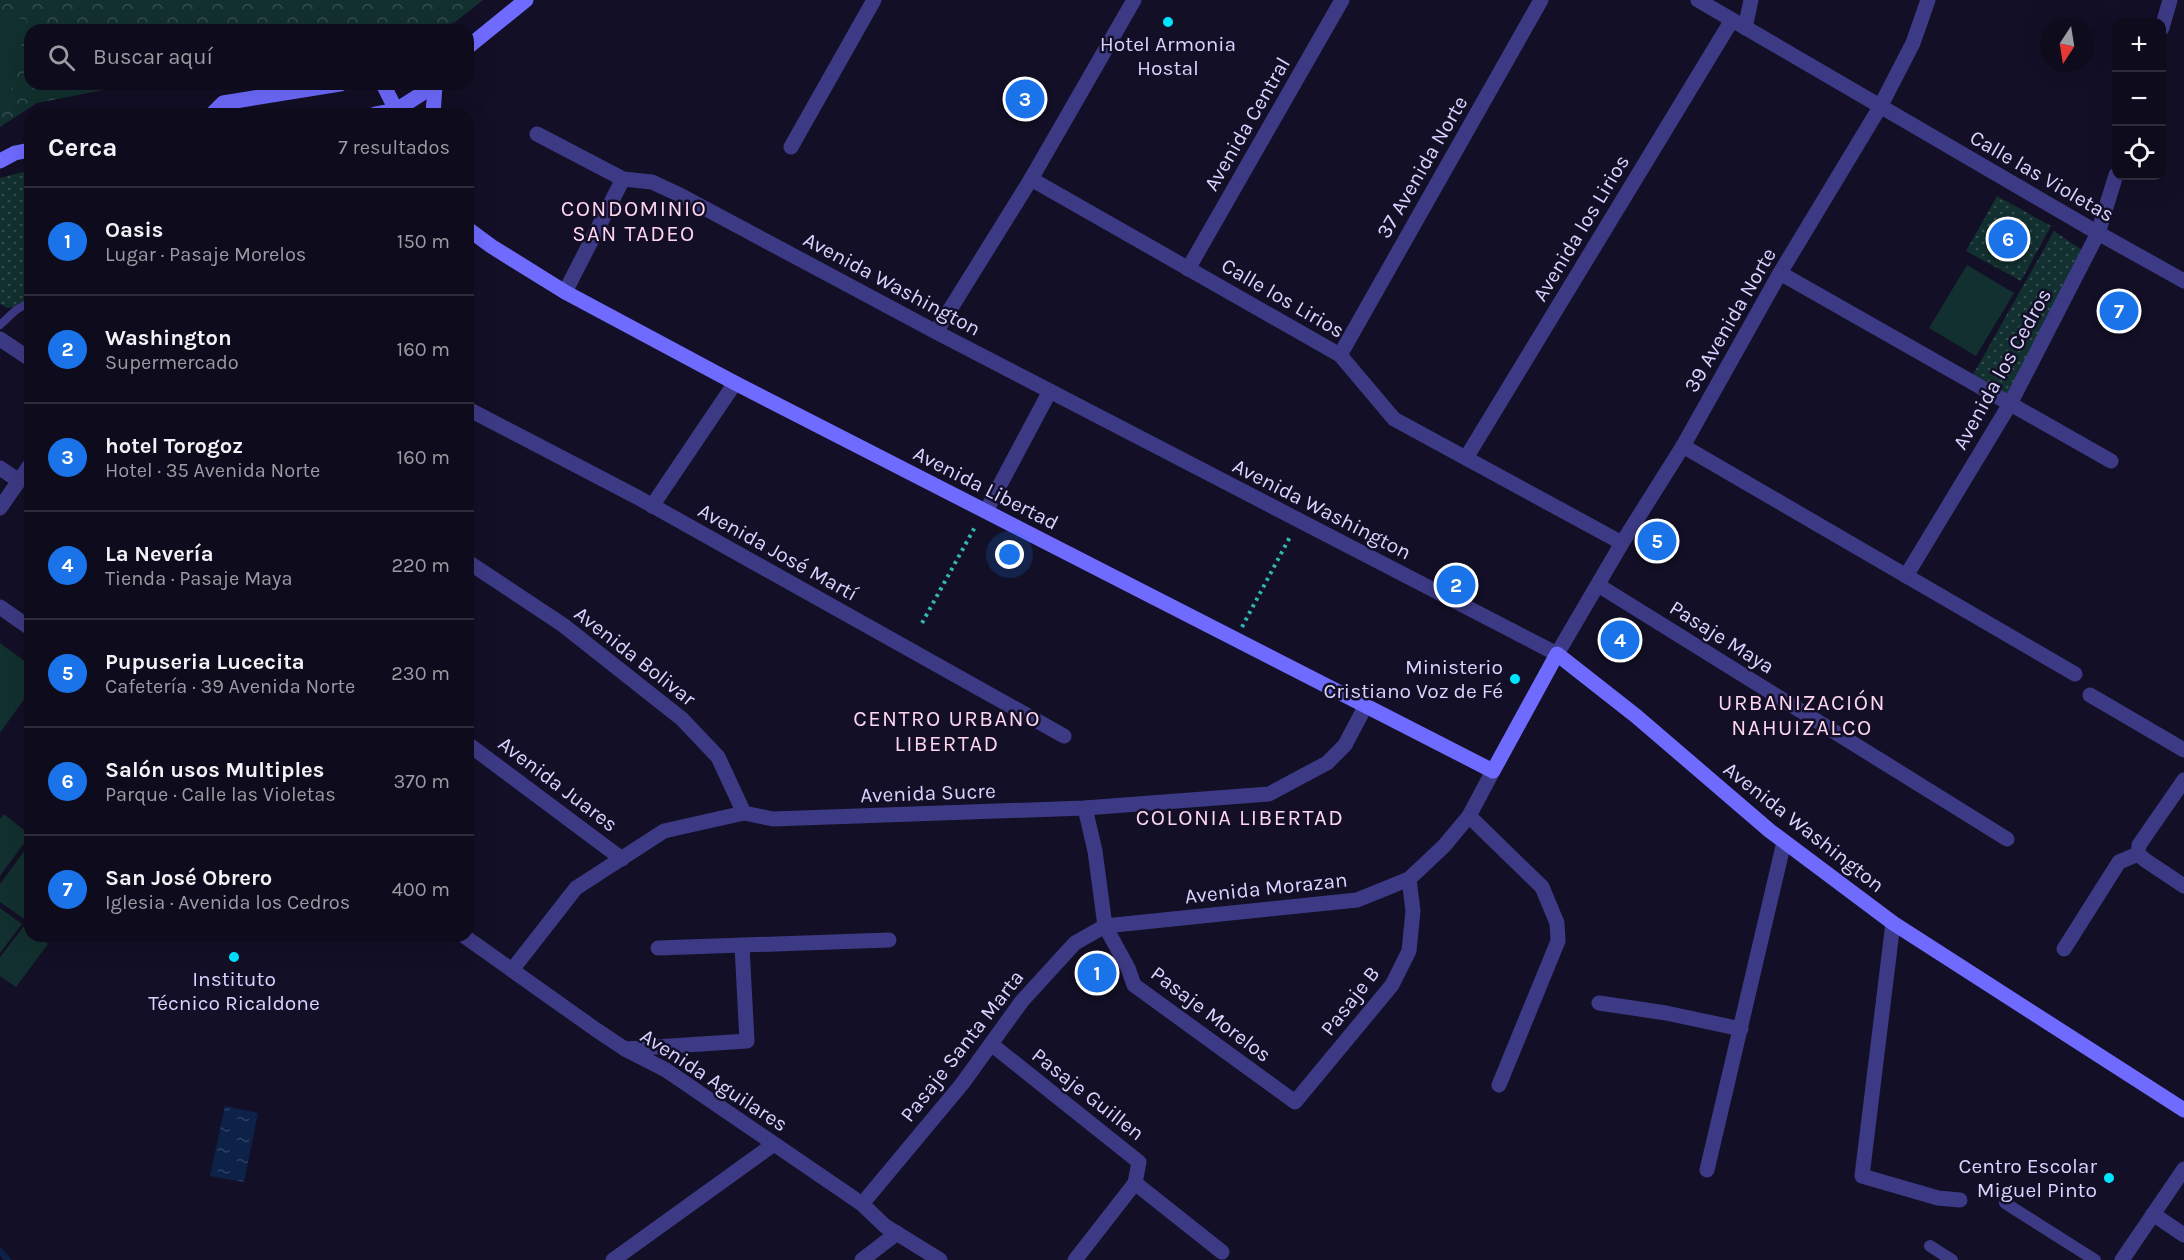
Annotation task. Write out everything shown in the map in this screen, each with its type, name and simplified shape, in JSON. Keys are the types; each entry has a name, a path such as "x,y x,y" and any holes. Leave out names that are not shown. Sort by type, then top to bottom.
{"main road":[{"path":"474,42 526,0"},
{"path":"218,108 223,103 303,90"},
{"path":"386,90 395,108"},
{"path":"403,108 429,90"},
{"path":"434,108 435,90"},
{"path":"0,161 24,151"},
{"name":"Avenida Libertad","path":"474,233 565,292 735,382 1493,771"},
{"name":"Avenida Morazan","path":"1493,771 1557,654"},
{"name":"Avenida Washington","path":"1557,654 1636,716 1784,842 1893,923 2184,1110"}],"street":[{"path":"791,147 874,0"},
{"path":"936,332 1031,179 1134,0"},
{"name":"Avenida Central","path":"1188,269 1342,0"},
{"name":"37 Avenida Norte","path":"1340,355 1541,0"},
{"name":"Calle las Violetas","path":"1698,0 2184,281"},
{"name":"Avenida los Lirios","path":"1466,458 1751,0"},
{"name":"39 Avenida Norte","path":"1557,654 1683,446 1780,273 1881,107 1913,43 1928,0"},
{"path":"2165,18 2170,0"},
{"name":"Avenida Washington","path":"537,134 623,179 652,182 1050,392 1557,654"},
{"path":"565,292 623,179"},
{"name":"Calle los Lirios","path":"1031,179 1340,355 1394,419 1623,543"},
{"name":"Avenida los Cedros","path":"1906,576 2010,404 2098,233 2114,180"},
{"path":"1780,273 2111,461"},
{"path":"0,339 24,355"},
{"path":"652,506 735,382"},
{"path":"986,512 1050,392"},
{"name":"Avenida José Martí","path":"474,412 652,506 1064,736"},
{"path":"1683,446 2075,674"},
{"path":"0,468 19,481"},
{"path":"0,508 24,474"},
{"name":"Avenida Bolivar","path":"474,566 562,625 682,719 718,757 744,813"},
{"name":"Pasaje Maya","path":"1598,585 2007,839"},
{"path":"0,607 24,624"},
{"path":"2090,695 2184,750"},
{"name":"Avenida Sucre","path":"512,970 576,888 664,831 744,813 773,819 1085,808 1269,794 1327,763 1345,745 1365,705"},
{"name":"Avenida Juares","path":"474,748 622,859"},
{"name":"Avenida Morazan","path":"1106,926 1357,900 1409,879 1444,846 1469,816 1493,771"},
{"path":"2138,854 2139,845 2184,780"},
{"name":"Pasaje Morelos","path":"1085,808 1095,851 1106,926 1128,968 1134,985 1295,1102"},
{"path":"1469,816 1542,887 1554,914 1558,931 1558,940 1499,1085"},
{"path":"1707,1170 1784,842"},
{"path":"2138,854 2184,886"},
{"path":"2064,950 2119,862 2138,854"},
{"name":"Pasaje B","path":"1295,1102 1392,985 1409,951 1413,911 1409,879"},
{"path":"1893,923 1862,1176 1938,1198 1960,1200"},
{"name":"Pasaje Santa Marta","path":"862,1204 962,1084 1022,1000 1075,943 1106,926"},
{"path":"658,948 889,940"},
{"name":"Avenida Aguilares","path":"472,942 625,1048 666,1070 862,1204 885,1226 940,1260"},
{"path":"625,1048 747,1041 742,946"},
{"path":"1599,1003 1666,1013 1740,1029"},
{"name":"Pasaje Guillen","path":"991,1044 1139,1162 1135,1184"},
{"path":"613,1260 774,1144"},
{"path":"2122,1260 2184,1169"},
{"path":"1075,1260 1135,1184 1222,1252"},
{"path":"2005,1203 2095,1260"},
{"path":"2153,1214 2184,1235"},
{"path":"862,1260 897,1233"},
{"path":"1930,1246 1952,1260"}],"lane":[{"path":"0,325 24,305"}],"path":[{"path":"922,623 975,527"},
{"path":"1242,627 1291,535"}],"green space":[{"path":"0,0 483,0 450,24 24,24 24,90 103,90 37,103 29,108 24,108 24,111 0,127"},
{"path":"0,14 27,20 24,24 10,95 0,93"},
{"path":"24,172 24,306 7,308 0,304 0,178"},
{"path":"1997,196 2051,226 2021,281 1966,251"},
{"path":"2054,231 2082,250 2005,400 1970,380"},
{"path":"1967,265 2014,293 1976,356 1929,328"},
{"path":"0,643 24,661 24,699 0,733"},
{"path":"4,814 24,830 24,843 0,876 0,819"},
{"path":"24,851 24,919 0,902 0,884"},
{"path":"0,908 22,924 0,953"},
{"path":"24,926 24,942 48,944 16,987 0,976 0,957"}],"water":[{"path":"225,1106 258,1113 244,1182 210,1176"}],"waterway":[{"path":"0,1251 8,1260"}],"place":[{"name":"Hotel Armonia Hostal","path":"1168,22"},
{"name":"hotel Torogoz","path":"1025,99"},
{"name":"Salón usos Multiples","path":"2008,239"},
{"name":"San José Obrero","path":"2119,311"},
{"name":"Pupuseria Lucecita","path":"1657,541"},
{"name":"Washington","path":"1456,585"},
{"name":"La Nevería","path":"1620,640"},
{"name":"Ministerio Cristiano Voz de Fé","path":"1515,679"},
{"name":"Instituto Técnico Ricaldone","path":"234,957"},
{"name":"Oasis","path":"1097,973"},
{"name":"Centro Escolar Miguel Pinto","path":"2109,1178"}],"district":[{"name":"CONDOMINIO SAN TADEO","path":"634,220"},
{"name":"URBANIZACIÓN NAHUIZALCO","path":"1802,714"},
{"name":"CENTRO URBANO LIBERTAD","path":"947,730"},
{"name":"COLONIA LIBERTAD","path":"1240,817"}]}
